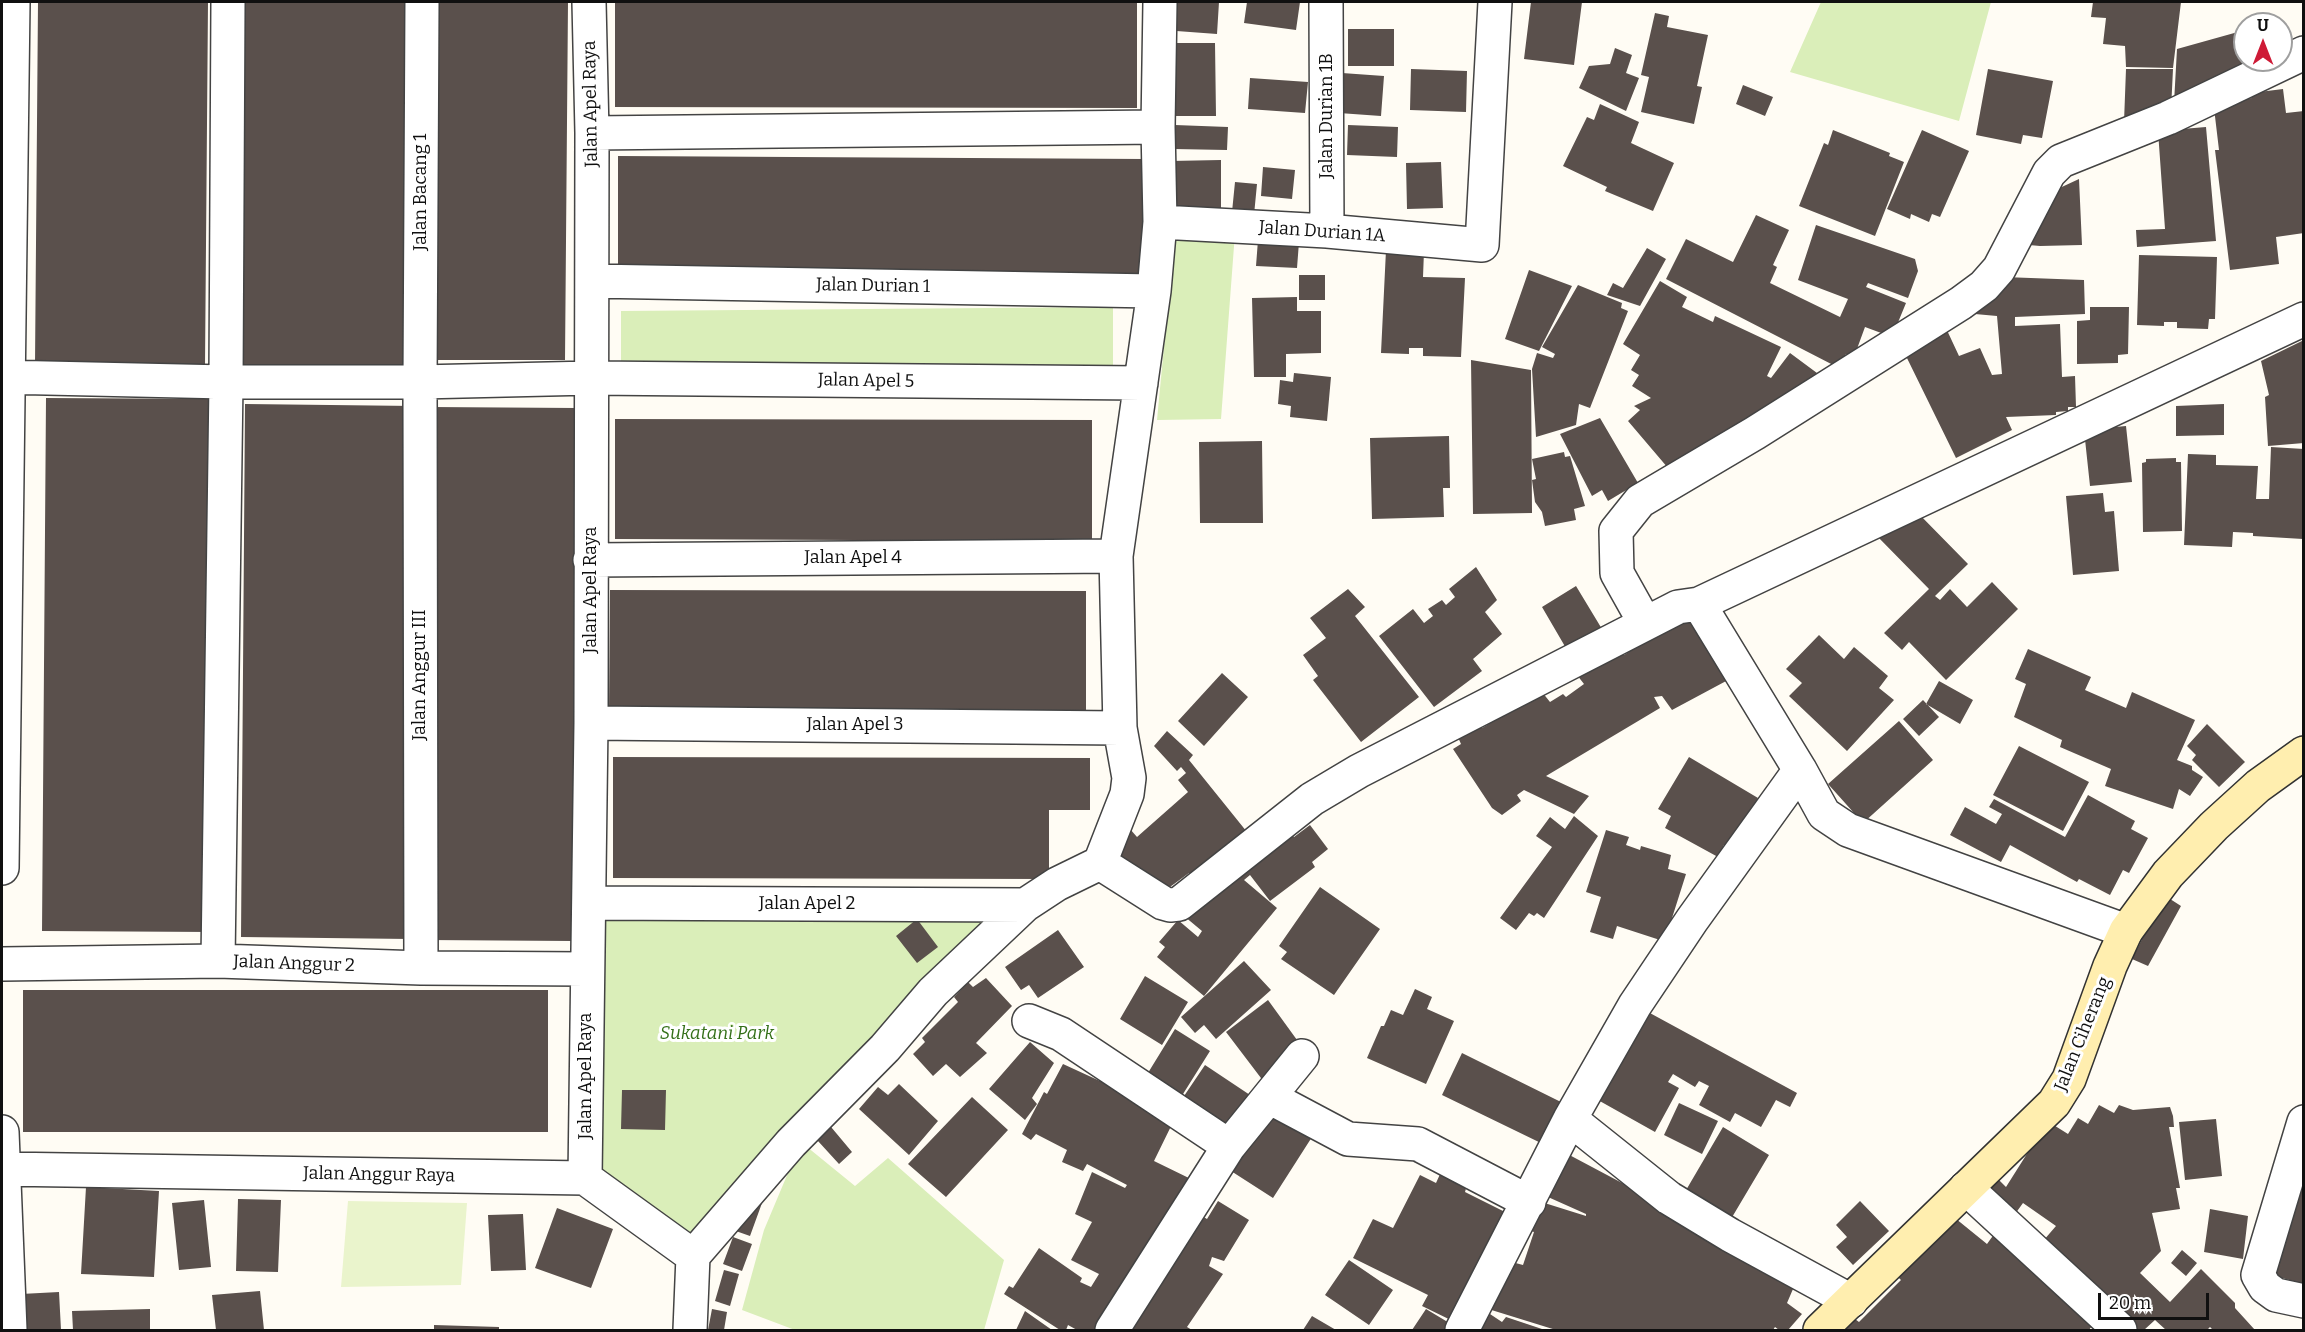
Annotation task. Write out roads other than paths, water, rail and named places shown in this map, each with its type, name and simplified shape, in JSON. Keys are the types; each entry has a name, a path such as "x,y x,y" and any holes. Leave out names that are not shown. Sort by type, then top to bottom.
{"street":[{"path":"2,868 5,377 13,2"},
{"path":"218,961 226,382 228,2"},
{"name":"Jalan Bacang 1","path":"420,382 422,2"},
{"name":"Jalan Apel Raya","path":"585,1178 591,723 592,134 589,2"},
{"path":"690,1330 693,1256 791,1143 885,1048 933,992 1025,905 1057,884 1100,863 1127,794 1130,778 1120,728 1116,556 1154,291 1160,222 1158,127 1160,2"},
{"name":"Jalan Durian 1B","path":"1326,2 1327,231"},
{"name":"Jalan Durian 1A","path":"1160,222 1327,231 1482,244 1495,2"},
{"path":"1645,623 1617,573 1616,531 1641,501 1755,433 1961,303 1984,286 1999,269 2049,173 2061,161 2168,118 2303,53"},
{"path":"592,134 1158,127"},
{"name":"Jalan Durian 1","path":"592,281 1154,291"},
{"path":"1100,863 1163,903 1179,904 1311,799 1359,771 1677,607 1698,604 2304,319"},
{"name":"Jalan Apel 5","path":"5,377 226,382 420,382 591,378 1141,383"},
{"name":"Jalan Anggur III","path":"420,382 421,968"},
{"name":"Jalan Apel 4","path":"590,560 1116,556"},
{"path":"1698,604 1800,770 1824,814 1848,830 2126,931"},
{"name":"Jalan Apel 3","path":"591,723 1120,728"},
{"name":"Jalan Ciherang","path":"1820,1330 2054,1103 2069,1079 2110,966 2126,931 2168,874 2214,826 2258,786 2304,753"},
{"path":"1462,1330 1570,1119 1635,1005 1692,920 1800,770"},
{"name":"Jalan Apel 2","path":"589,903 1025,905"},
{"name":"Jalan Anggur 2","path":"2,964 218,961 421,968 586,969"},
{"path":"1029,1021 1061,1034 1229,1146"},
{"path":"1112,1330 1229,1146 1302,1056"},
{"path":"1269,1097 1348,1138 1418,1144 1529,1202"},
{"path":"1570,1119 1669,1198 1730,1235 1851,1301"},
{"path":"2303,1126 2258,1275 2265,1287 2276,1295 2304,1301"},
{"path":"2,1132 10,1330"},
{"name":"Jalan Anggur Raya","path":"2,1169 585,1178"},
{"path":"585,1178 693,1256"},
{"path":"1966,1188 2120,1330"}],"park label":[{"name":"Sukatani Park","path":"717,1034"}]}
